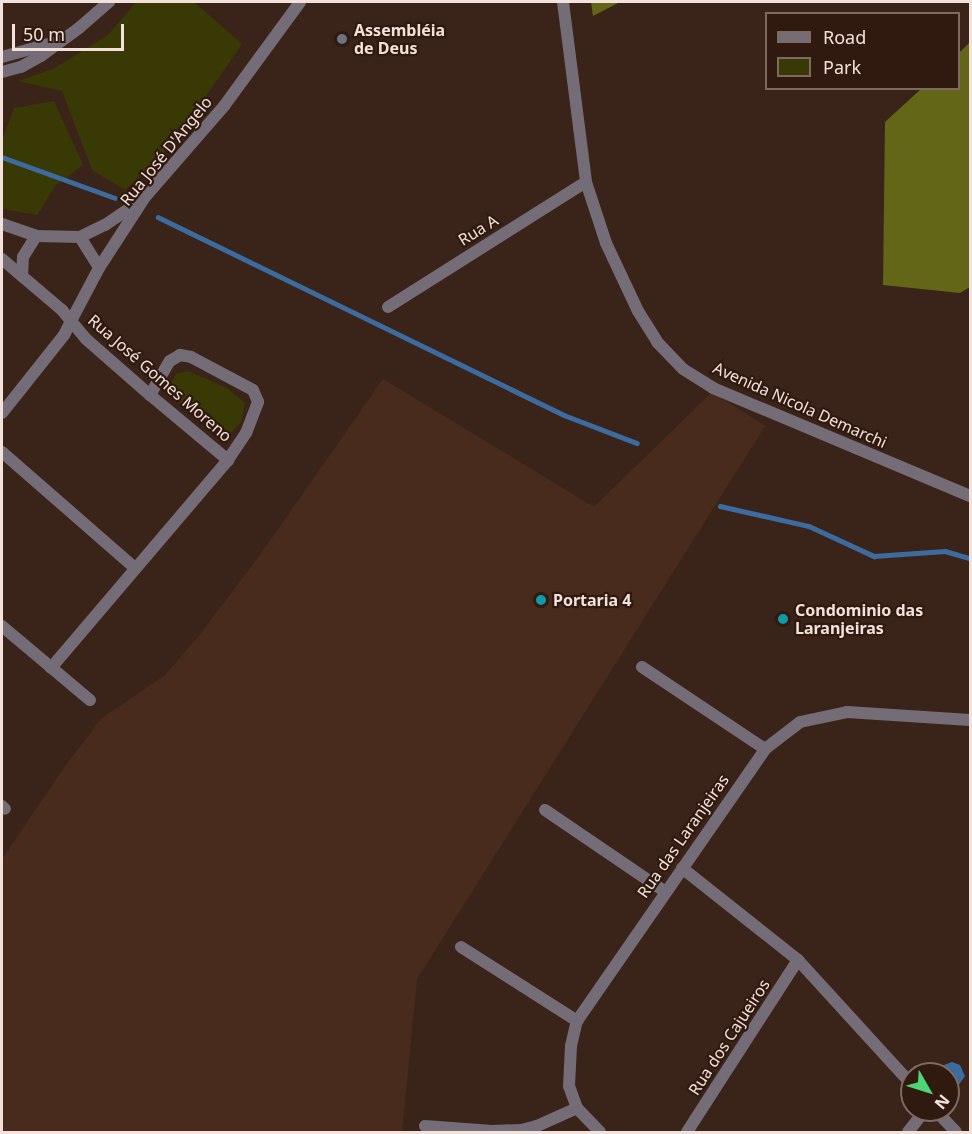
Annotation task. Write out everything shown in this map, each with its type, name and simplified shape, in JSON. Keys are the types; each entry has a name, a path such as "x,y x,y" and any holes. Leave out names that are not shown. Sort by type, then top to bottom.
{"street":[{"path":"2,72 21,67 41,56 80,28 109,2"},
{"name":"Rua José D'Angelo","path":"2,413 64,336 99,268 145,197 224,106 300,2"},
{"name":"Avenida Nicola Demarchi","path":"563,2 586,182 606,243 638,311 657,342 683,369 742,402 970,496"},
{"path":"2,57 62,40"},
{"name":"Rua A","path":"388,307 586,182"},
{"path":"2,224 36,236 80,237 105,225 145,197"},
{"path":"22,276 23,257 36,236"},
{"path":"80,237 99,268"},
{"name":"Rua José Gomes Moreno","path":"2,259 62,310 86,339 228,459 51,668"},
{"path":"150,395 170,361 180,355 191,357 253,390 258,402 246,433 228,459"},
{"path":"2,452 135,568"},
{"path":"2,626 90,700"},
{"path":"642,667 765,749"},
{"name":"Rua das Laranjeiras","path":"600,1132 577,1108 569,1086 571,1046 577,1021 664,891 765,749 801,722 847,712 970,720"},
{"path":"545,810 664,891"},
{"path":"682,868 798,960 900,1072"},
{"path":"460,947 577,1021"},
{"name":"Rua dos Cajueiros","path":"687,1132 798,960"},
{"path":"425,1126 492,1131 521,1130 537,1126 577,1108"}],"shaded area":[{"path":"591,2 620,2 593,16"},
{"path":"970,42 970,287 960,293 883,285 885,122 920,90 960,90 960,52"},
{"path":"383,379 594,507 712,392 765,426 417,979 402,1132 2,1132 2,859 66,765 101,719 165,675 197,638 260,555"}],"green space":[{"path":"136,2 194,2 242,44 173,144 125,190 92,170 62,91 18,81 53,69 108,35"},
{"path":"54,101 83,165 56,185 37,215 2,209 2,140 14,108"},
{"path":"188,371 227,388 245,403 241,422 228,436 166,393 176,374"}],"water":[{"path":"960,1065 965,1076 960,1083"}],"waterway":[{"path":"2,157 115,198"},
{"path":"158,217 564,415 637,443"},
{"path":"720,506 809,526 874,556 945,551 970,558"}],"place":[{"name":"Assembléia de Deus","path":"342,39"},
{"name":"Portaria 4","path":"541,600"},
{"name":"Condominio das Laranjeiras","path":"783,619"}]}
